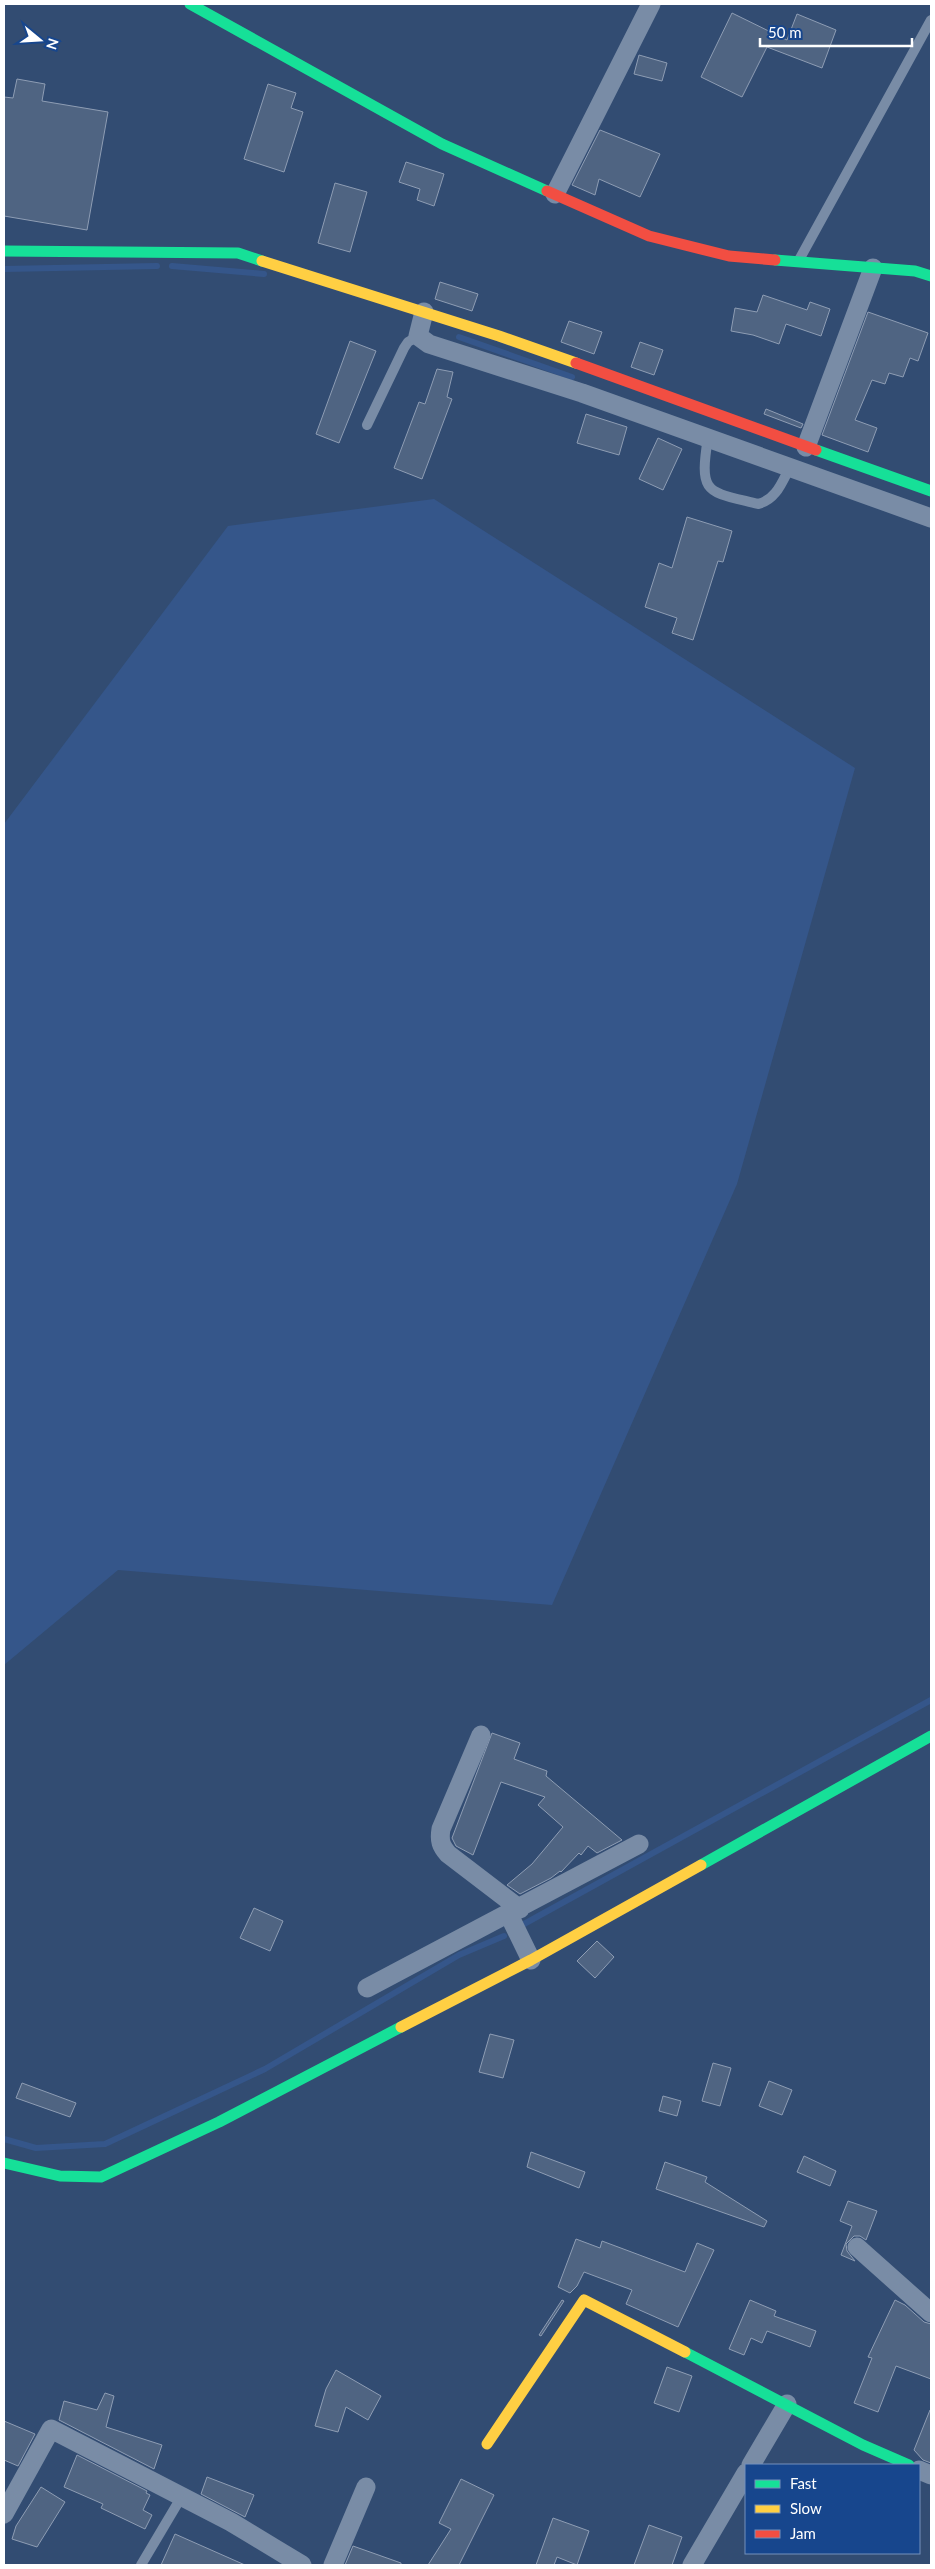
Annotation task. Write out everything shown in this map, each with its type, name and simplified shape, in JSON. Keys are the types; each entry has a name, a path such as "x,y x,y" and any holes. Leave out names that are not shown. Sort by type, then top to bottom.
{"street":[{"path":"190,4 442,144 649,236 729,256 915,271 931,276"},
{"path":"555,194 651,4"},
{"path":"4,251 238,253 508,340 931,491"},
{"path":"790,467 802,445 873,268"},
{"path":"424,312 418,336 429,344 582,393 931,518"},
{"path":"481,1735 444,1820 440,1839 442,1846 448,1854 514,1912 531,1960"},
{"path":"4,2163 60,2176 101,2177 219,2122 531,1960 931,1736"},
{"path":"368,1988 639,1844"},
{"path":"857,2246 931,2313"},
{"path":"487,2444 584,2300 863,2445 907,2464"},
{"path":"752,2464 787,2404"},
{"path":"4,2514 52,2429 231,2522 302,2565"},
{"path":"692,2565 745,2475"},
{"path":"333,2565 366,2487"}],"lane":[{"path":"798,262 931,20"},
{"path":"367,425 404,348 408,342 418,336"},
{"path":"708,437 704,461 706,476 708,486 716,494 758,504 764,503 774,495 790,467"},
{"path":"141,2565 182,2496"}],"water":[{"path":"434,499 855,768 737,1184 552,1605 118,1570 4,1665 4,824 228,526"}],"building":[{"path":"732,13 787,40 797,14 836,30 822,68 767,47 742,97 701,77"},
{"path":"639,55 667,63 662,81 634,74"},
{"path":"17,79 45,84 42,101 108,112 87,230 4,216 4,97 13,98"},
{"path":"268,84 296,93 291,108 303,112 284,172 244,159"},
{"path":"600,130 660,154 640,197 599,179 595,195 572,185"},
{"path":"406,162 444,174 434,206 417,200 420,189 399,182"},
{"path":"335,183 367,192 350,252 318,243"},
{"path":"440,282 478,294 472,311 435,299"},
{"path":"763,295 807,310 810,302 830,309 821,336 786,324 779,344 753,335 731,331 735,308 757,312"},
{"path":"868,312 928,333 918,361 910,358 903,377 889,373 885,384 872,380 855,420 877,428 868,452 822,435"},
{"path":"569,321 602,332 594,354 561,342"},
{"path":"350,341 376,351 339,443 316,434"},
{"path":"640,342 663,350 654,375 631,367"},
{"path":"437,369 453,372 447,397 452,399 422,479 394,468 419,402 425,404"},
{"path":"766,409 803,424 801,428 764,414"},
{"path":"586,414 627,427 619,455 577,443"},
{"path":"658,438 682,449 663,490 639,479"},
{"path":"687,517 732,531 723,562 718,561 693,640 672,633 677,618 645,607 659,563 672,568"},
{"path":"492,1733 520,1743 514,1759 547,1771 546,1776 622,1840 597,1853 588,1846 581,1855 579,1853 561,1872 520,1894 507,1885 532,1864 563,1827 538,1805 545,1797 501,1782 473,1855 456,1846 452,1838"},
{"path":"254,1908 283,1921 270,1951 240,1938"},
{"path":"597,1941 614,1957 595,1978 577,1961"},
{"path":"490,2034 514,2040 503,2078 479,2072"},
{"path":"713,2063 731,2068 720,2106 702,2101"},
{"path":"769,2081 792,2090 782,2115 759,2106"},
{"path":"22,2083 76,2103 70,2117 16,2098"},
{"path":"663,2096 681,2101 677,2116 659,2111"},
{"path":"531,2152 585,2172 579,2188 527,2167"},
{"path":"804,2156 836,2171 830,2186 797,2172"},
{"path":"665,2162 707,2177 705,2182 767,2221 764,2227 656,2189"},
{"path":"848,2201 877,2211 866,2240 860,2236 854,2236 846,2244 847,2251 855,2261 841,2255 852,2226 840,2221"},
{"path":"576,2239 600,2248 602,2241 685,2272 697,2243 714,2250 678,2327 626,2304 632,2290 584,2272 577,2286 570,2293 558,2287"},
{"path":"562,2300 564,2301 541,2336 539,2335"},
{"path":"750,2300 776,2311 774,2316 816,2331 810,2347 767,2331 762,2343 751,2338 744,2355 729,2349"},
{"path":"895,2300 905,2305 924,2322 931,2324 931,2379 896,2366 878,2412 854,2403 872,2358 868,2357"},
{"path":"667,2367 692,2376 679,2412 654,2403"},
{"path":"336,2370 381,2396 368,2420 346,2407 338,2432 315,2426 326,2389"},
{"path":"105,2393 114,2396 106,2427 162,2445 154,2469 59,2420 64,2401 97,2410"},
{"path":"930,2410 931,2463 923,2460 914,2450"},
{"path":"4,2421 35,2434 18,2466 4,2460"},
{"path":"77,2455 147,2491 146,2493 150,2495 143,2510 152,2515 145,2529 101,2508 103,2504 64,2487"},
{"path":"207,2477 254,2495 245,2517 201,2494"},
{"path":"461,2479 494,2495 459,2565 428,2565 451,2529 439,2523"},
{"path":"41,2487 65,2502 37,2547 12,2539 16,2526"},
{"path":"553,2518 589,2531 577,2565 557,2557 554,2565 536,2565"},
{"path":"649,2525 682,2537 672,2565 634,2565"},
{"path":"175,2534 245,2565 161,2565"},
{"path":"353,2546 401,2563 401,2565 345,2565"}],"waterway":[{"path":"4,269 157,266"},
{"path":"172,266 264,274"},
{"path":"459,337 572,377"},
{"path":"524,1924 931,1700"},
{"path":"4,2139 36,2148 105,2144 265,2069 459,1955 504,1936"}],"traffic: fast":[{"path":"190,4 442,144 547,191"},
{"path":"4,251 238,253 262,261"},
{"path":"775,260 915,271 931,276"},
{"path":"816,450 931,491"},
{"path":"701,1865 931,1736"},
{"path":"4,2163 60,2176 101,2177 219,2122 401,2027"},
{"path":"685,2352 863,2445 907,2464"}],"traffic: slow":[{"path":"262,261 499,336 576,363"},
{"path":"401,2027 531,1960 701,1865"},
{"path":"487,2444 584,2300 685,2352"}],"traffic: jam":[{"path":"547,191 649,236 729,256 775,260"},
{"path":"576,363 816,450"}]}
